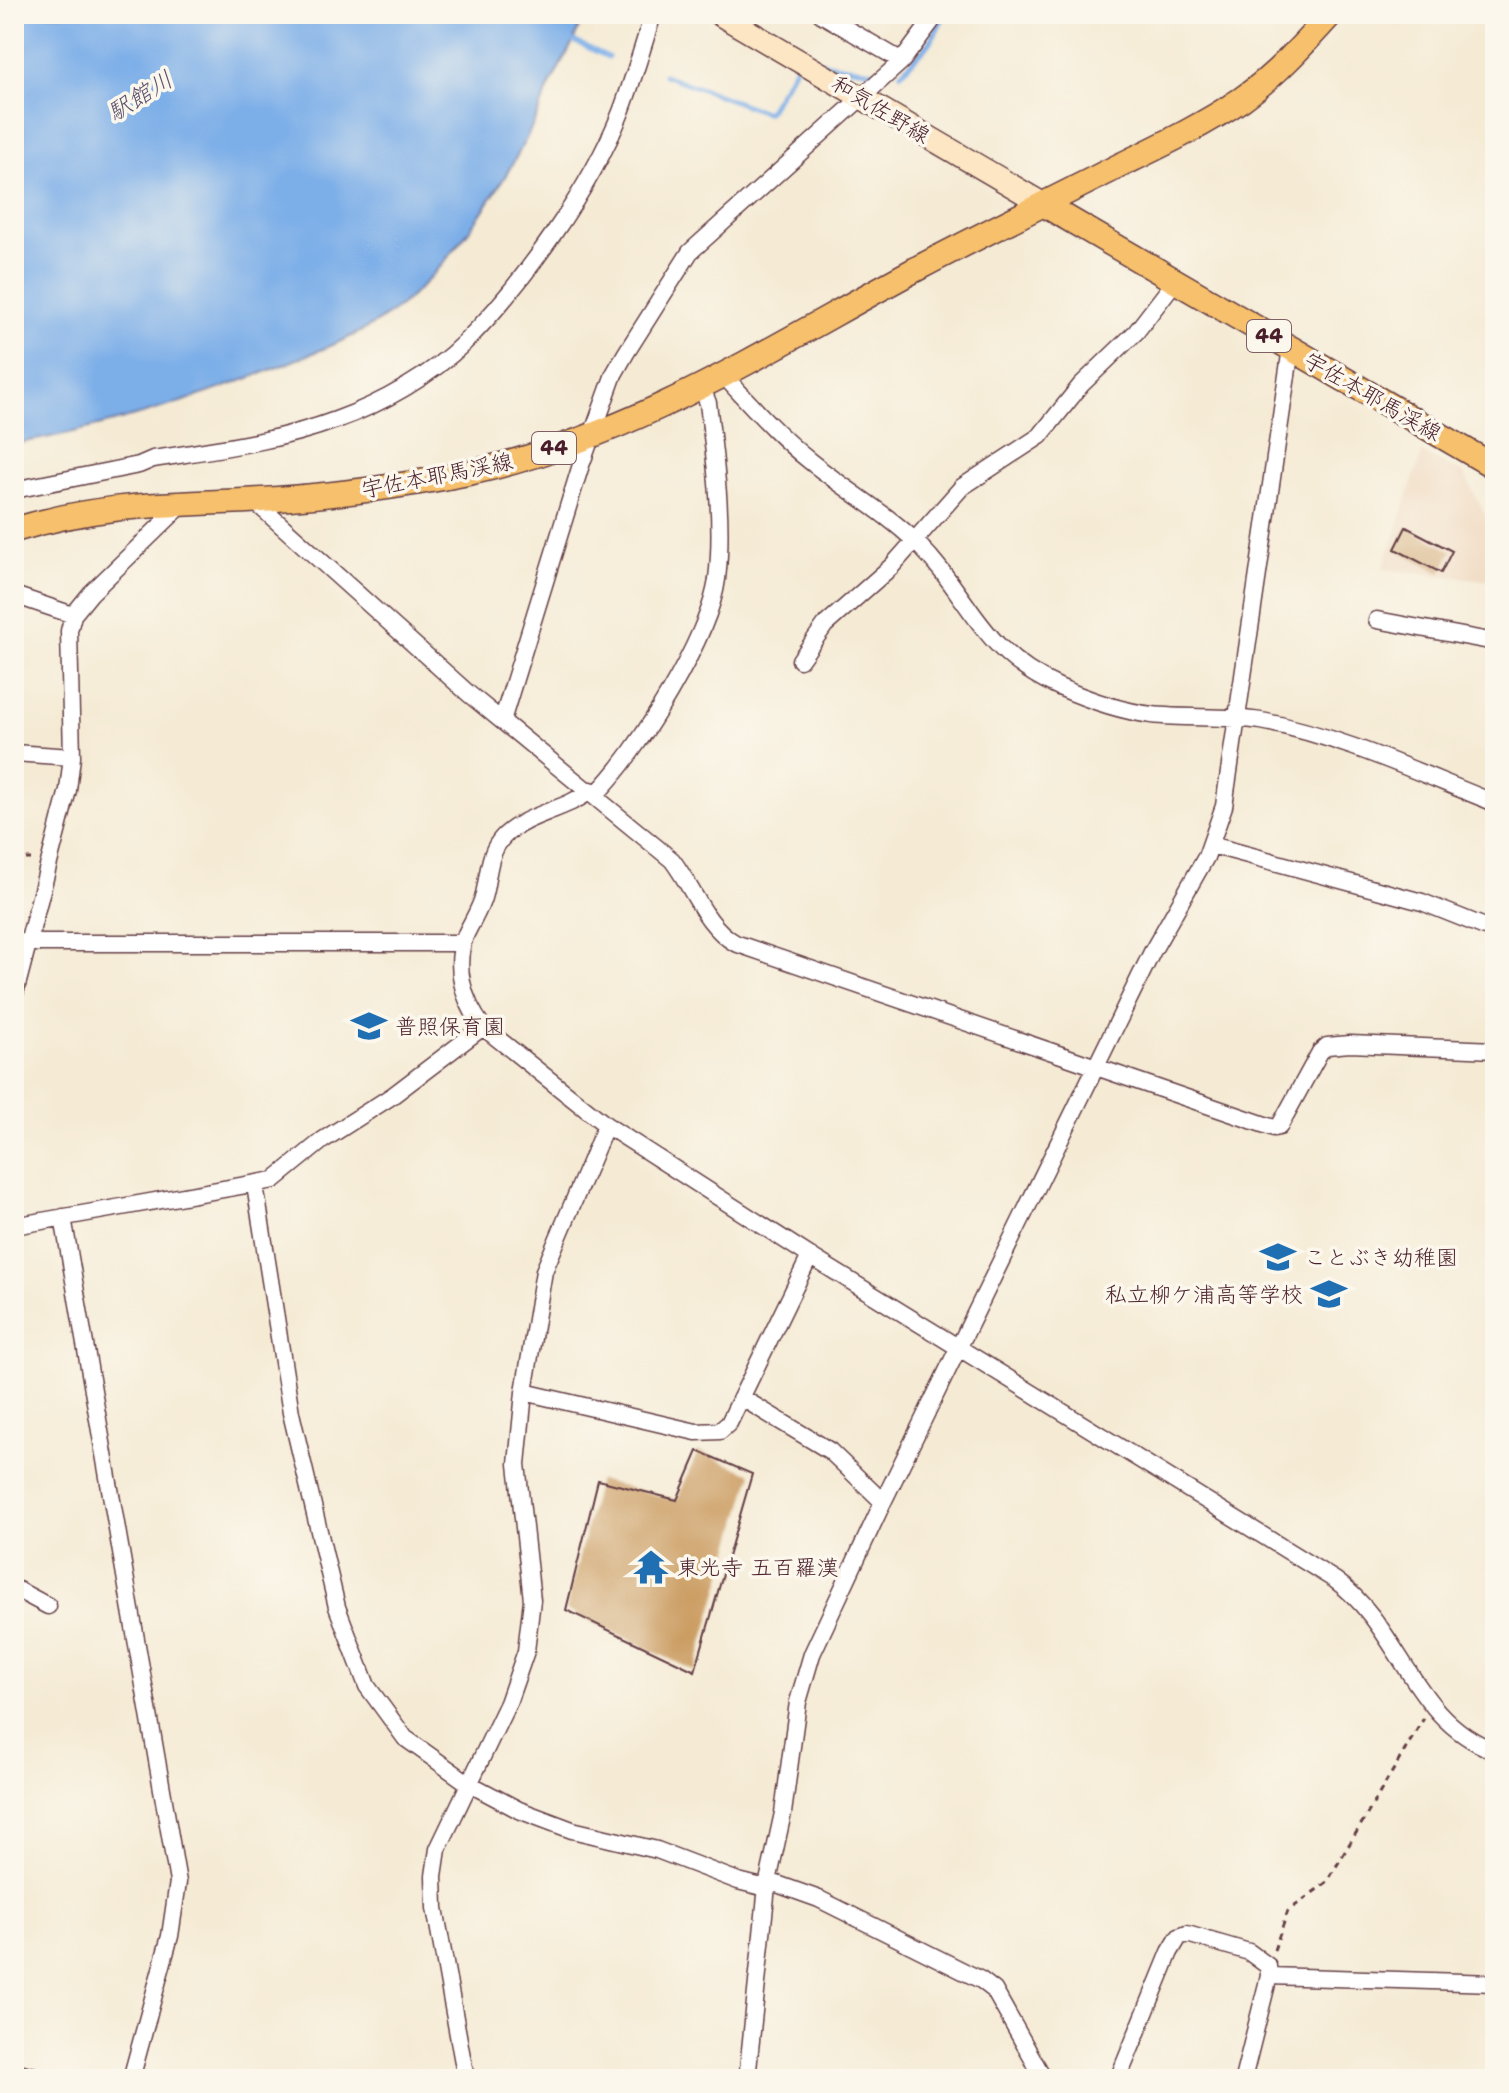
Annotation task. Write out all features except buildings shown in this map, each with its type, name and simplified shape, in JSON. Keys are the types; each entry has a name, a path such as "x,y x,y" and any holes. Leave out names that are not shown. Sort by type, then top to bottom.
{"main road":[{"name":"和気佐野線","path":"719,14 1043,204"},
{"name":"宇佐本耶馬渓線","path":"18,527 106,508 376,489 474,471 593,433 725,377 919,268 1202,124 1243,98 1282,66 1331,14"},
{"name":"宇佐本耶馬渓線","path":"1043,204 1495,467"}],"street":[{"path":"14,490 139,465 153,459 257,443 297,433 367,407 428,372 464,343 546,243 620,114 653,14"},
{"path":"821,14 902,61"},
{"path":"502,721 593,433 620,363 690,252 902,61 937,14"},
{"path":"800,660 825,625 892,566 962,487 1040,436 1081,385 1136,332 1176,280"},
{"path":"747,2079 767,1886 783,1813 790,1745 812,1654 1152,952 1211,845 1224,806 1291,348"},
{"path":"725,377 779,436 914,540 947,576 969,614 990,639 1032,673 1111,706 1151,715 1238,718 1262,722 1364,752 1495,803"},
{"path":"702,388 708,403 719,504 717,582 704,619 656,718 630,756 594,792 531,817 498,843 491,859 484,896 463,943 461,981 471,1011 483,1027 606,1125 810,1256 1351,1591 1432,1709 1468,1741 1495,1751"},
{"path":"253,500 502,721 594,792 672,860 695,891 712,923 735,943 1274,1128 1279,1127 1315,1058 1327,1046 1495,1050"},
{"path":"14,997 22,943 61,821 72,757 69,631 73,615 91,593 185,502"},
{"path":"14,595 73,615"},
{"path":"1377,620 1495,642"},
{"path":"14,753 72,757"},
{"path":"1211,845 1422,902 1495,931"},
{"path":"22,943 463,943"},
{"path":"14,1226 255,1185 281,1175 323,1140 401,1089 483,1027"},
{"path":"466,2079 435,1908 434,1876 438,1849 508,1703 531,1627 532,1600 517,1490 524,1392 544,1271 606,1125"},
{"path":"255,1185 298,1447 351,1651 367,1686 405,1738 468,1783 519,1810 572,1830 657,1850 738,1881 767,1886 777,1884 819,1899 988,1984 1044,2079"},
{"path":"63,1217 178,1882 170,1936 131,2079"},
{"path":"524,1392 709,1433 729,1423 810,1256"},
{"path":"742,1398 830,1451 883,1502"},
{"path":"14,1588 48,1606"},
{"path":"1118,2079 1158,1977 1179,1937 1193,1935 1249,1952 1266,1968 1495,1983"},
{"path":"1243,2079 1266,1968"},
{"path":"14,2073 37,2079"}],"path":[{"path":"1266,1968 1288,1911 1327,1882 1413,1734 1432,1709"}],"shaded area":[{"path":"1422,453 1464,473 1495,534 1494,581 1383,569"}],"water":[{"name":"駅館川","path":"14,14 582,14 576,35 503,180 444,262 388,315 332,345 221,389 119,421 14,444"}],"waterway":[{"path":"901,73 930,43 945,14"},
{"path":"569,39 608,57"},
{"path":"822,63 884,73"},
{"path":"664,75 767,113 796,66"}],"place":[{"name":"普照保育園","path":"369,1026"},
{"name":"ことぶき幼稚園","path":"1278,1257"},
{"name":"私立柳ケ浦高等学校","path":"1329,1294"},
{"name":"東光寺 五百羅漢","path":"651,1567"}]}
